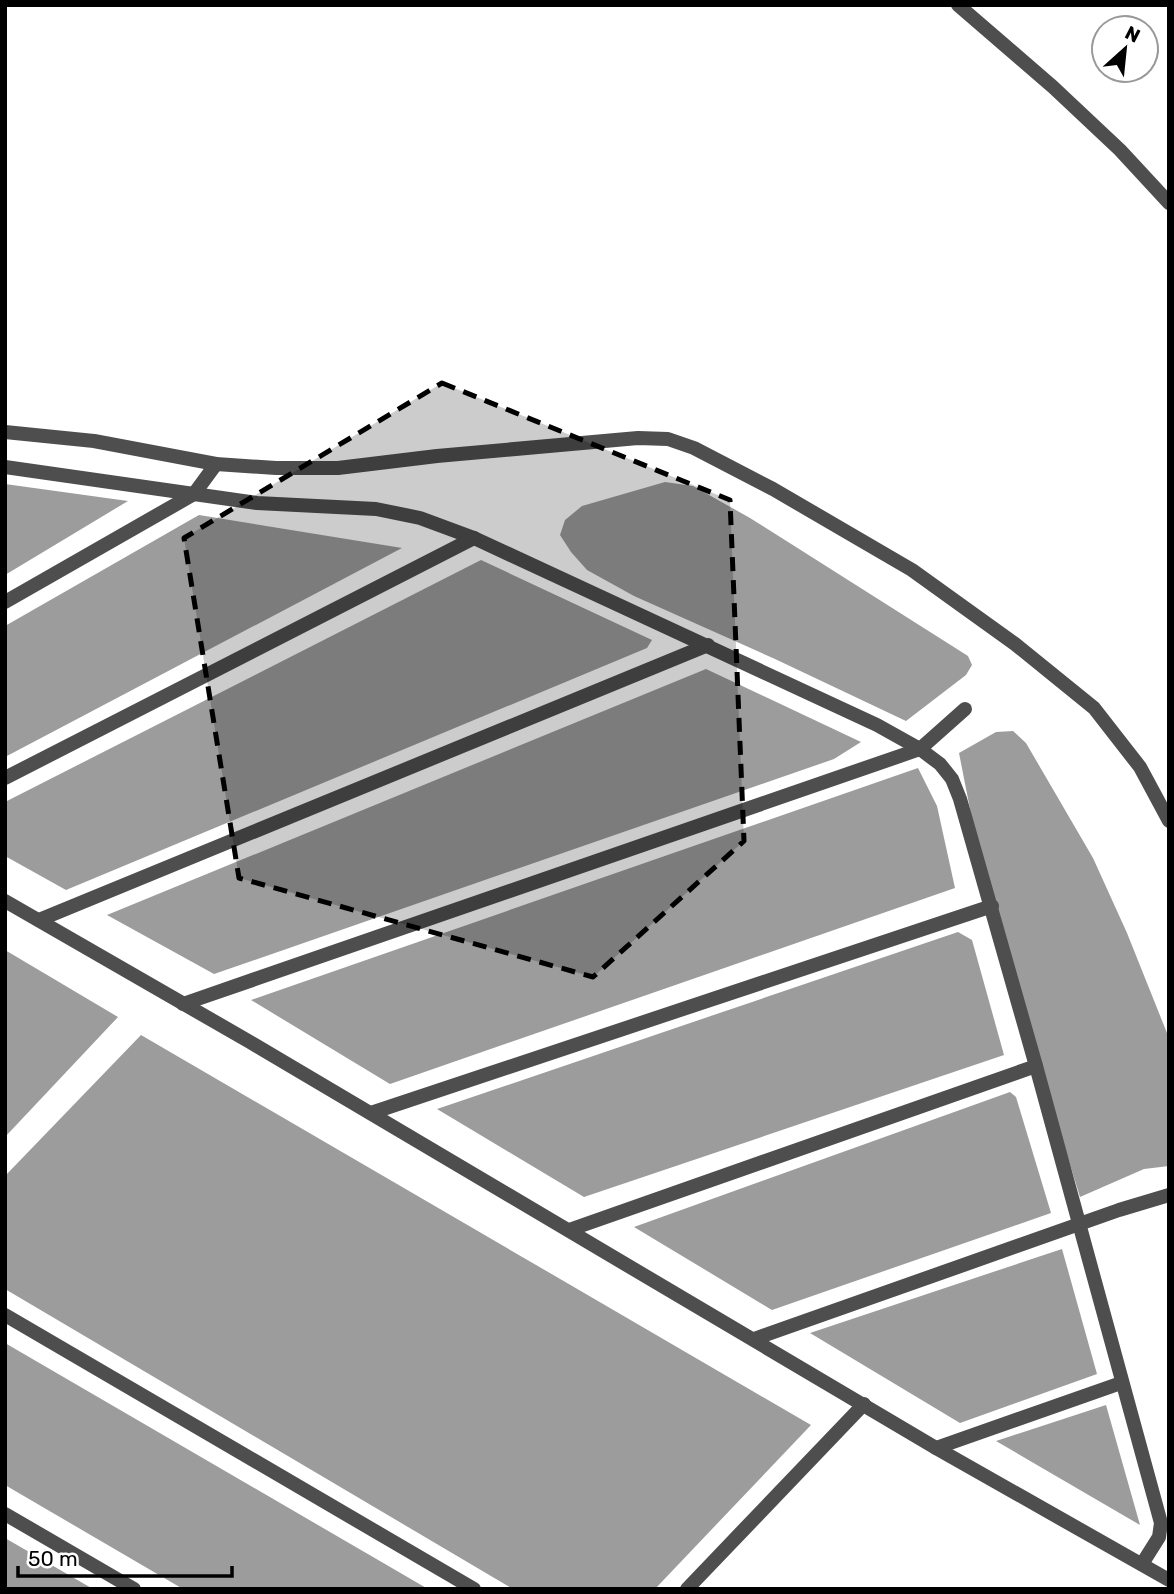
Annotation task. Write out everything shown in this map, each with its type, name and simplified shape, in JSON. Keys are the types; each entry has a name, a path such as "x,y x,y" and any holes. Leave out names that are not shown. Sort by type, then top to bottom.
{"street":[{"path":"958,5 1053,87 1120,150 1169,203"},
{"path":"5,432 94,441 216,464 338,468 638,438 668,439 694,448 773,489 912,570 1015,644 1094,708 1140,767 1169,821"},
{"path":"5,602 194,494 216,464"},
{"path":"5,467 257,503 376,509 420,518 474,538 708,645 877,725 920,749 940,764 952,779 992,906 1161,1523 1159,1537 1142,1564"},
{"path":"5,778 474,538"},
{"path":"38,920 708,645"},
{"path":"183,1003 920,749 965,709"},
{"path":"5,901 371,1113 936,1448 1169,1580"},
{"path":"371,1113 992,906"},
{"path":"569,1230 1037,1066"},
{"path":"754,1339 1119,1210 1169,1195"},
{"path":"5,1315 474,1589"},
{"path":"936,1448 1121,1382"},
{"path":"687,1589 864,1404"},
{"path":"5,1514 134,1589"}],"highlighted area":[{"path":"442,383 730,500 744,841 593,977 239,878 184,538"}],"shaded area":[{"path":"665,482 693,486 750,518 968,656 972,665 966,675 906,721 634,596 587,570 560,535 565,520 582,506"},
{"path":"5,484 128,501 5,575"},
{"path":"199,515 402,548 5,757 5,626"},
{"path":"481,560 652,640 647,648 66,890 5,856 5,802"},
{"path":"706,669 861,742 834,759 214,974 107,915"},
{"path":"1013,731 1026,743 1093,858 1127,933 1169,1038 1169,1166 1144,1169 1080,1197 972,819 959,753 996,732"},
{"path":"918,768 937,806 955,888 390,1084 251,1000"},
{"path":"958,932 972,940 1004,1055 584,1197 437,1109"},
{"path":"5,950 118,1017 5,1137"},
{"path":"141,1035 811,1425 655,1589 513,1589 5,1289 5,1176"},
{"path":"1010,1092 1016,1097 1051,1213 772,1310 634,1227"},
{"path":"1062,1249 1097,1374 960,1423 810,1333"},
{"path":"5,1343 428,1589 183,1589 5,1485"},
{"path":"1106,1405 1140,1525 996,1441"},
{"path":"5,1538 93,1589 5,1589"}]}
